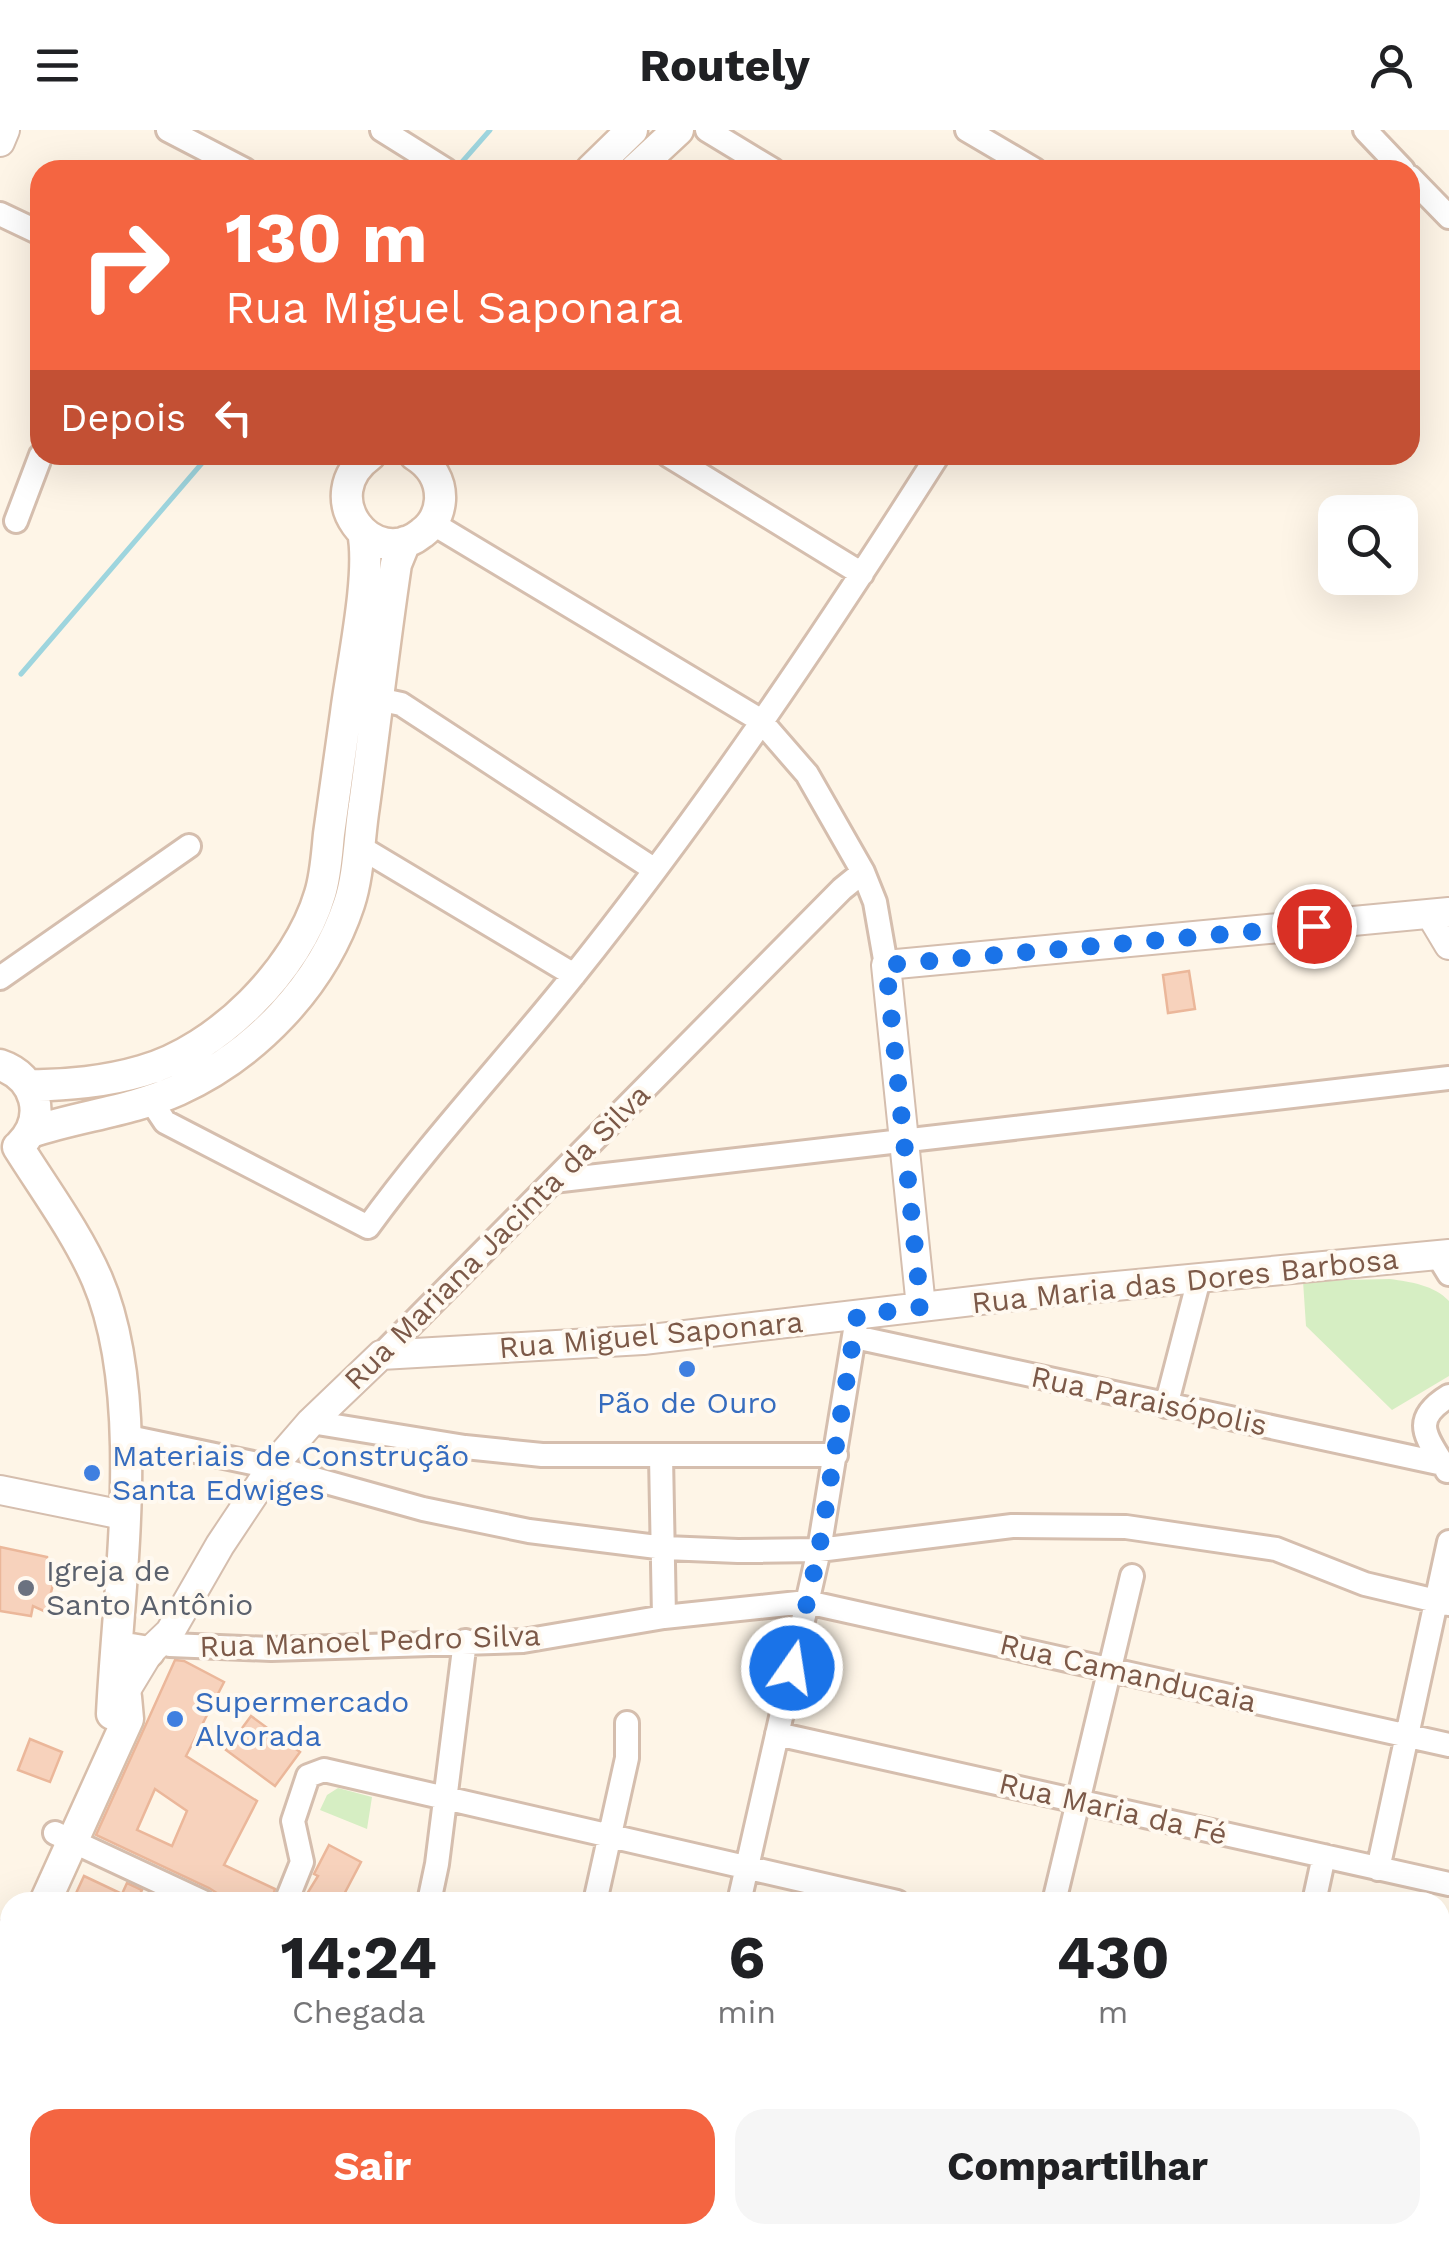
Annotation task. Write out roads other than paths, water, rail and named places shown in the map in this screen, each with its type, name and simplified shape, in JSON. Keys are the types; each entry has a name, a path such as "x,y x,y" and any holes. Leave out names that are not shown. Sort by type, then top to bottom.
{"main road":[{"path":"601,160 632,130"},
{"path":"646,160 678,130"},
{"path":"16,1145 151,1100 226,1063 289,1006 308,983 338,930 351,900 343,847 366,546 350,514 346,492 353,470 359,465"},
{"path":"362,532 383,542 405,542 425,531 437,513 440,490 427,465"},
{"path":"29,1085 51,1086 142,1072 187,1051 228,1023 266,986 298,942 343,847 378,698 396,564 405,542"},
{"path":"0,1065 12,1069 29,1085 36,1113 16,1145"},
{"path":"16,1145 98,1280 117,1345 124,1436 123,1515 147,1639 122,1708 63,1836 30,1892"},
{"path":"48,1892 63,1836"}],"street":[{"path":"0,142 6,130"},
{"path":"168,130 225,160"},
{"path":"382,130 430,160"},
{"path":"706,130 756,160"},
{"path":"967,130 1018,160"},
{"path":"1364,130 1393,160"},
{"path":"1420,188 1449,218"},
{"path":"0,214 30,229"},
{"path":"16,521 37,465"},
{"path":"684,465 862,574"},
{"path":"151,1100 165,1122 368,1227 655,870 862,574 932,465"},
{"path":"432,523 760,720 807,774 863,872 874,902 886,965 921,1307"},
{"path":"378,698 400,704 655,870"},
{"path":"0,978 190,846"},
{"path":"343,847 370,853 574,975"},
{"name":"Rua Mariana Jacinta da Silva","path":"122,1708 147,1639 220,1545 272,1467 311,1422 863,872"},
{"path":"886,965 1440,913 1449,945"},
{"path":"554,1181 1449,1078"},
{"name":"Rua Maria das Dores Barbosa","path":"921,1307 1199,1279 1445,1262"},
{"path":"1166,1406 1199,1279"},
{"name":"Rua Miguel Saponara","path":"381,1355 856,1326 921,1307"},
{"path":"741,1892 819,1550 856,1326"},
{"name":"Rua Paraisópolis","path":"856,1326 1166,1406 1446,1469"},
{"path":"1446,1469 1423,1426 1431,1408 1449,1396"},
{"path":"311,1422 542,1456 836,1455"},
{"path":"124,1436 272,1467 480,1522 665,1548 819,1550 1012,1526 1126,1527 1276,1549 1365,1584 1442,1602"},
{"path":"662,1456 664,1617"},
{"path":"0,1490 123,1515"},
{"path":"1378,1868 1406,1736 1442,1602 1449,1542"},
{"path":"1056,1892 1132,1576"},
{"name":"Rua Manoel Pedro Silva","path":"147,1639 270,1650 523,1641 664,1617 807,1602"},
{"name":"Rua Camanducaia","path":"807,1602 1449,1745"},
{"path":"431,1892 465,1641"},
{"path":"596,1892 628,1758 628,1723"},
{"name":"Rua Maria da Fé","path":"777,1734 1449,1884"},
{"path":"290,1892 302,1862 293,1821 308,1776 324,1770 853,1892"},
{"path":"63,1836 182,1892"},
{"path":"1316,1892 1324,1856"}],"waterway":[{"path":"464,160 490,130"},
{"path":"21,674 200,465"}],"place":[{"name":"Pão de Ouro","path":"687,1369"},
{"name":"Materiais de Construção Santa Edwiges","path":"92,1473"},
{"name":"Igreja de Santo Antônio","path":"26,1588"},
{"name":"Supermercado Alvorada","path":"175,1719"}]}
